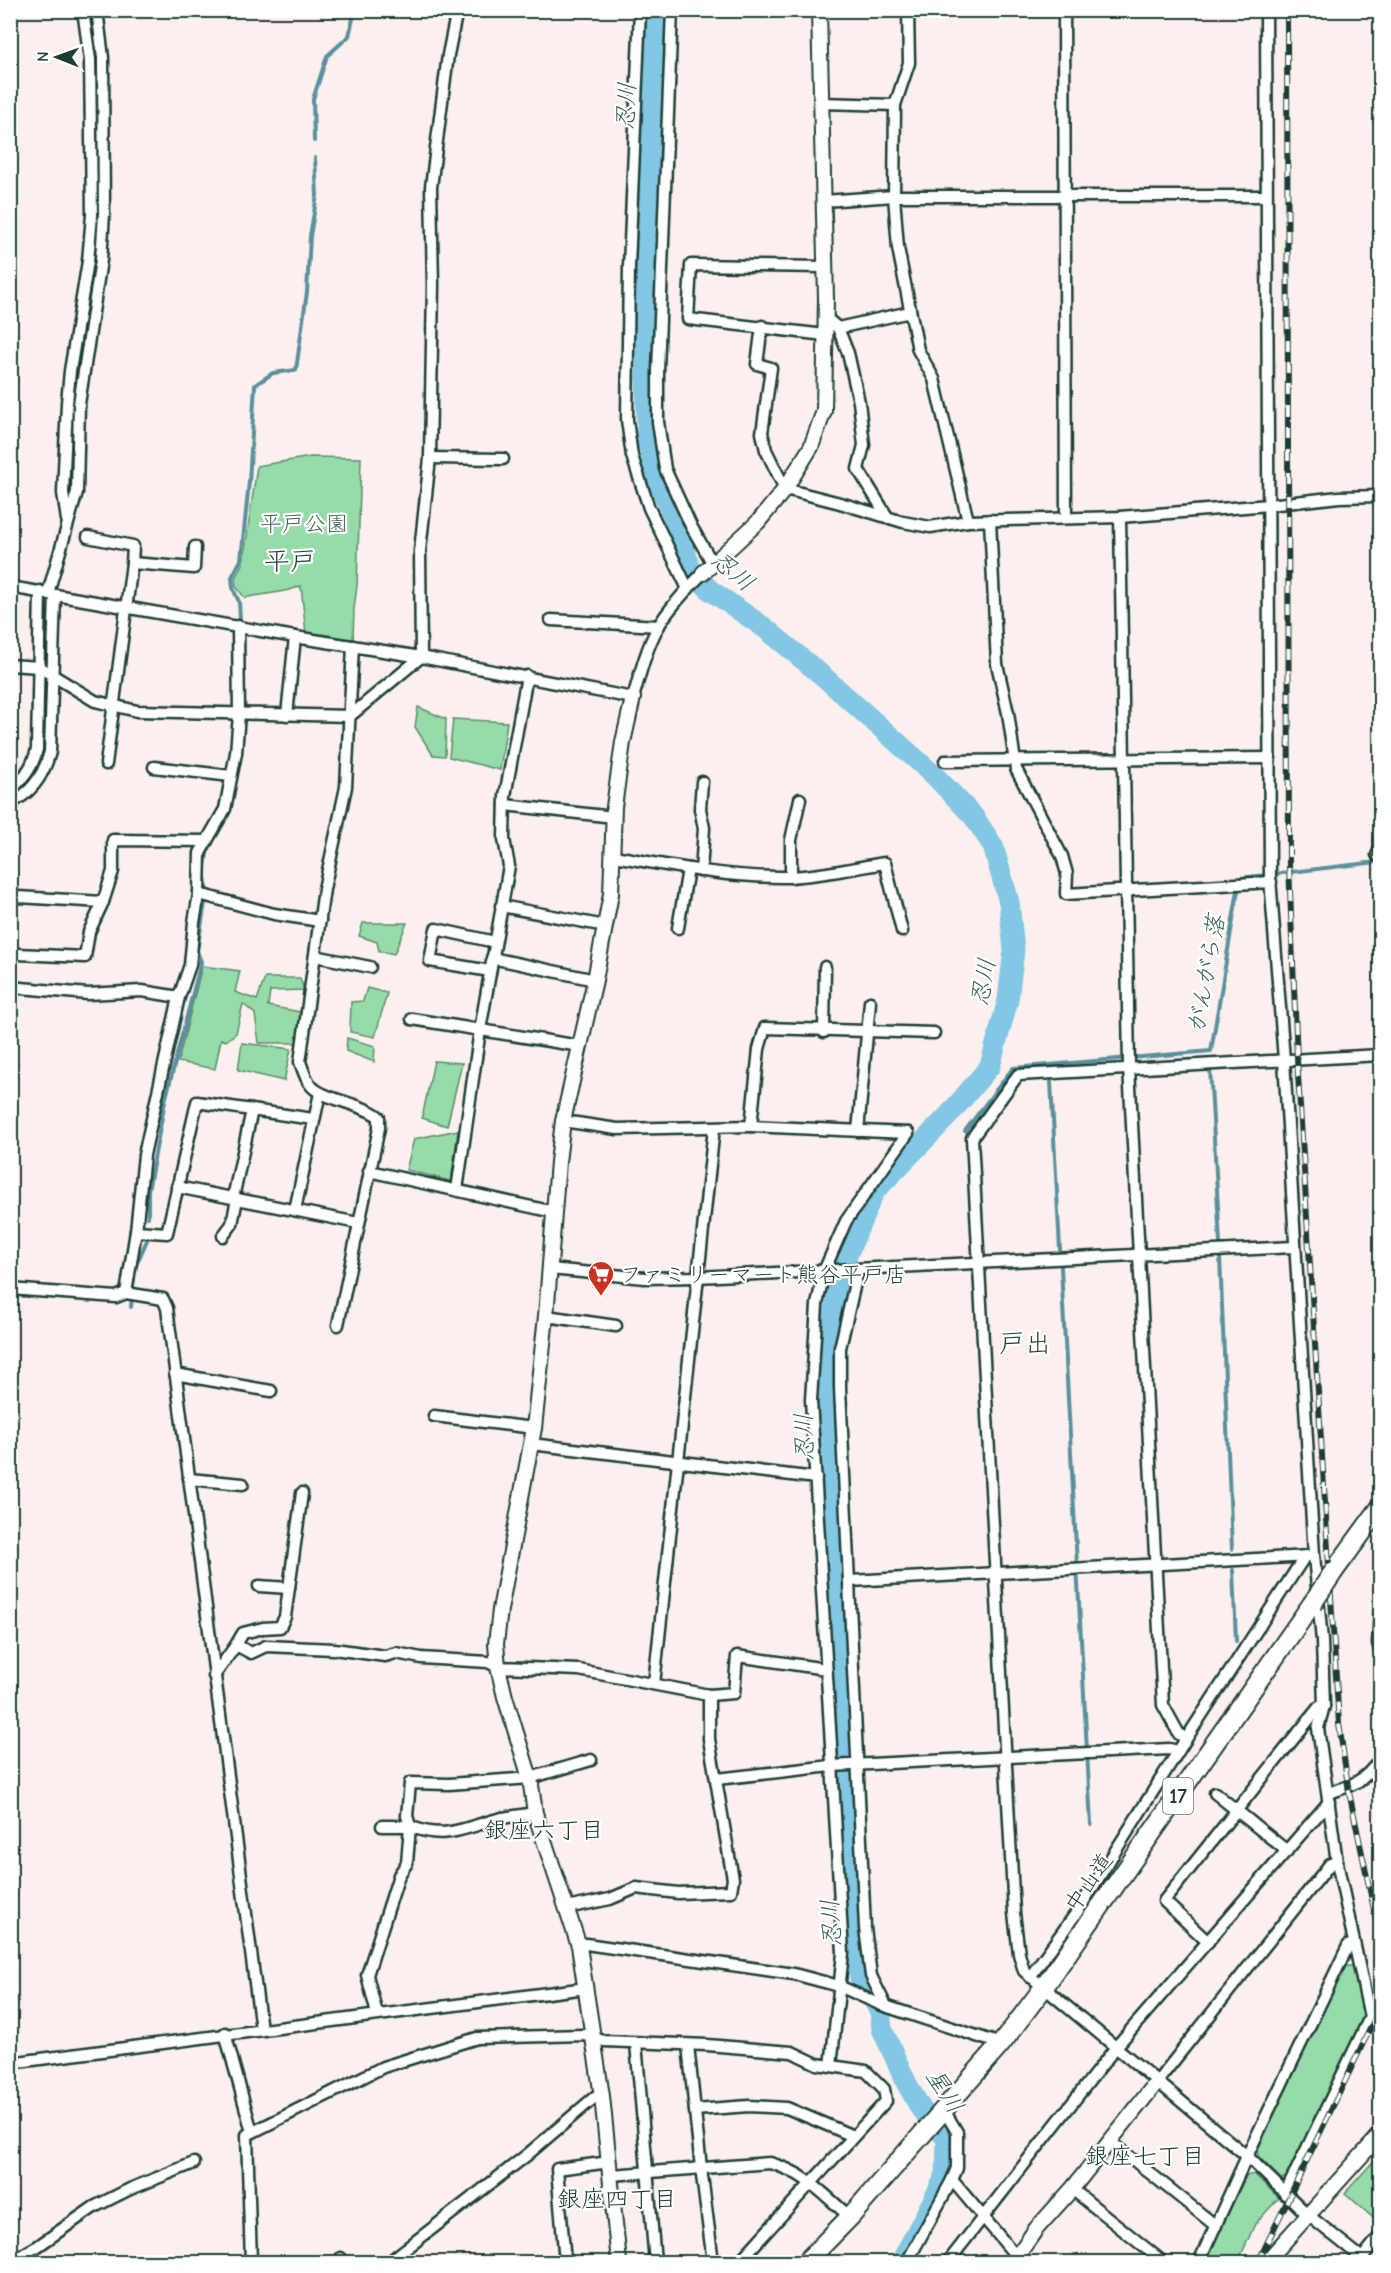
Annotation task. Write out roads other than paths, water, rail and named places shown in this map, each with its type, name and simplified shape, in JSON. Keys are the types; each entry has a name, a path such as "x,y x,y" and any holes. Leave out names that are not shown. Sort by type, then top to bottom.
{"highway":[{"name":"中山道","path":"806,2262 850,2217 1001,2044 1037,1982 1380,1508"}],"street":[{"path":"82,10 90,60 98,214"},
{"path":"10,789 19,784 34,764 38,749 39,667 48,593 67,526 63,493 70,371 98,214 104,58 97,10"},
{"path":"421,657 420,551 430,458 433,285 430,186 448,55 457,10"},
{"path":"640,10 629,266 627,420 632,456 649,508 690,587"},
{"path":"672,10 657,371 658,422 665,469 708,569"},
{"path":"620,2262 602,2096 579,1946 536,1813 530,1778 505,1697 498,1667 496,1644 500,1610 534,1428 563,1121 595,980 611,894 614,817 623,742 633,698 646,652 659,626 690,587 758,522 785,489 811,447 824,411 825,267 819,10"},
{"path":"908,10 909,63 895,105 894,196 898,248 918,350 934,379 968,520"},
{"path":"1064,10 1066,518"},
{"path":"1266,10 1270,876 1284,1060 1309,1556 1322,1641 1324,1706 1318,1728 1337,1862 1370,2017 1285,2193"},
{"path":"820,104 895,105"},
{"path":"824,201 894,196 1065,198 1266,196"},
{"path":"825,267 691,265 688,319 825,335"},
{"path":"838,328 910,312"},
{"path":"825,317 838,328 848,353 859,402 864,445 858,469 888,518"},
{"path":"762,326 757,364 771,368 762,433 766,450 785,489"},
{"path":"430,458 503,459"},
{"path":"785,489 840,502 888,518 930,527 968,520 1120,517 1339,497 1380,496"},
{"path":"1120,517 1128,1050 1138,1254 1163,1705 1179,1734 1186,1738"},
{"path":"990,520 997,664 1008,713 1016,770 1062,856 1067,874 1066,894 1247,883 1270,876"},
{"path":"88,537 133,546 115,706 106,764"},
{"path":"132,563 194,568 195,547"},
{"path":"10,587 421,657 633,698"},
{"path":"10,803 27,793 45,768 50,752 54,677 48,593"},
{"path":"551,620 659,626"},
{"path":"126,1293 136,1231 144,1155 179,997 190,965 200,853 225,809 231,776 239,714 238,626"},
{"path":"287,715 295,637"},
{"path":"338,1325 379,1128 379,1117 370,1110 320,1093 311,1087 300,1062 320,921 346,787 353,646"},
{"path":"10,665 39,667 95,701 137,711 350,716 421,657"},
{"path":"457,1190 480,1030 508,866 504,838 505,805 527,676"},
{"path":"945,761 1270,758"},
{"path":"154,767 231,776"},
{"path":"701,871 704,828 700,809 702,782"},
{"path":"791,877 791,840 800,799"},
{"path":"505,805 614,817"},
{"path":"17,954 85,957 89,932 103,902 112,871 113,840 207,841"},
{"path":"614,856 752,877 791,877 885,863 902,931"},
{"path":"678,928 688,869"},
{"path":"198,894 274,914 320,921"},
{"path":"18,897 103,902"},
{"path":"501,906 605,926"},
{"path":"490,971 430,961 436,929 495,942"},
{"path":"315,956 370,967"},
{"path":"492,958 595,980"},
{"path":"824,1032 825,967"},
{"path":"10,987 88,994 142,991 179,997"},
{"path":"858,1131 870,1002"},
{"path":"412,1019 580,1046"},
{"path":"751,1126 759,1049 765,1028 824,1032 934,1033"},
{"path":"1380,1055 1129,1067 1018,1075 972,1138 1014,1913 1019,1954 1024,1971 1247,2156 1308,2215 1360,2260 1380,2236"},
{"path":"295,1210 320,1093"},
{"path":"136,1231 167,1233 197,1101 313,1119"},
{"path":"223,1236 232,1224 252,1110"},
{"path":"563,1121 617,1129 751,1126 909,1133 846,1221 817,1305 811,1400 826,1670 834,1766 843,1953 842,1980 839,1986 831,2066"},
{"path":"654,1684 714,1128"},
{"path":"369,1171 554,1212"},
{"path":"177,1187 358,1222"},
{"path":"550,1269 645,1278 698,1277 1294,1247"},
{"path":"855,1270 840,1348 840,1388 865,1928 872,1976 883,2005"},
{"path":"10,1289 116,1297 126,1293 163,1299 167,1308 261,2029"},
{"path":"546,1316 616,1326"},
{"path":"175,1374 271,1390"},
{"path":"434,1416 534,1428"},
{"path":"531,1444 816,1478"},
{"path":"189,1479 243,1484"},
{"path":"214,1676 243,1634 263,1628 280,1627 285,1617 302,1492"},
{"path":"850,1581 1309,1556"},
{"path":"1037,1982 1077,1912 1186,1738 1309,1556"},
{"path":"259,1586 289,1588"},
{"path":"1380,1612 1378,1643 1380,1650"},
{"path":"236,1645 251,1653 266,1646 334,1649 385,1656 396,1653 422,1658 488,1662 498,1667 579,1670 709,1695 734,1693 736,1656 826,1670"},
{"path":"567,1908 610,1899 636,1888 678,1893 731,1892 733,1879 709,1739 709,1695"},
{"path":"1208,1942 1164,1901 1319,1707 1324,1706"},
{"path":"717,1779 834,1766 1168,1749 1178,1751"},
{"path":"948,2262 1116,2047 1287,1851 1328,1797 1352,1786 1370,1772 1380,1759"},
{"path":"377,2014 367,1975 399,1875 407,1863 410,1783 449,1784 530,1778 591,1760"},
{"path":"1215,1793 1287,1851"},
{"path":"382,1826 410,1826 425,1833 453,1833 503,1818 536,1813"},
{"path":"952,2180 1017,2260 1330,1864 1337,1862"},
{"path":"579,1946 586,1944 794,1974 839,1986 883,2005 1001,2044"},
{"path":"1199,2262 1348,1946 1353,1944"},
{"path":"10,2063 225,2033 586,1988"},
{"path":"225,2033 252,2132"},
{"path":"251,2262 247,2135 383,2067 477,2038 584,2035 604,2041 688,2044 792,2052 817,2064 866,2071 884,2089 886,2101 739,2262"},
{"path":"636,2043 655,2262"},
{"path":"688,2044 700,2168 713,2262"},
{"path":"389,2262 527,2155 596,2096 602,2096"},
{"path":"695,2110 749,2106 787,2108 854,2136"},
{"path":"907,2262 957,2168 957,2132 946,2108"},
{"path":"1266,2262 1380,2135"},
{"path":"1110,2141 1216,2226"},
{"path":"10,2262 38,2246 94,2207 130,2189 194,2163"},
{"path":"565,2262 557,2169 647,2172 770,2163 791,2169 812,2183 850,2217"},
{"path":"1072,2188 1163,2262"}],"waterway":[{"path":"90,10 98,93"},
{"path":"314,141 313,99 327,56 349,36 355,10"},
{"name":"忍川","path":"657,10 648,177 645,296 647,439 657,479 677,525 691,571 710,590 765,628 824,677 936,777 974,817 993,846 1009,902 1014,950 1008,1000 990,1066 948,1116 874,1192 845,1260 826,1366 837,1611 850,1789 860,1979 880,2011 882,2029 907,2084 921,2109 947,2139 946,2175 901,2262"},
{"path":"97,216 98,125"},
{"path":"240,619 239,602 233,588 232,577 241,560 255,385 273,373 296,370 307,292 310,236 317,195 315,158"},
{"path":"69,490 73,405 81,337"},
{"path":"24,789 41,765 44,753 47,613"},
{"path":"207,890 204,871 208,849"},
{"name":"がんがら落","path":"965,1131 1013,1068 1211,1051 1240,878 1377,862 1380,857"},
{"path":"148,1217 148,1191 165,1101 201,962 197,951 205,903"},
{"path":"1210,1068 1220,1243"},
{"path":"1051,1082 1091,1825"},
{"path":"133,1287 134,1270 147,1240"},
{"path":"1220,1256 1232,1549"},
{"path":"131,1307 132,1298"},
{"path":"1233,1570 1236,1641"}],"railway":[{"path":"1287,10 1289,865 1297,1059 1339,1724 1349,1792 1380,1938"},
{"path":"1258,2262 1380,2008"}],"place":[{"name":"ファミリーマート熊谷平戸店","path":"601,1297"}],"district":[{"name":"平戸","path":"290,561"},
{"name":"戸出","path":"1025,1343"},
{"name":"銀座六丁目","path":"544,1830"},
{"name":"銀座七丁目","path":"1145,2156"},
{"name":"銀座四丁目","path":"617,2199"}],"park label":[{"name":"平戸公園","path":"304,523"}],"water label":[{"name":"星川","path":"945,2091"}]}
